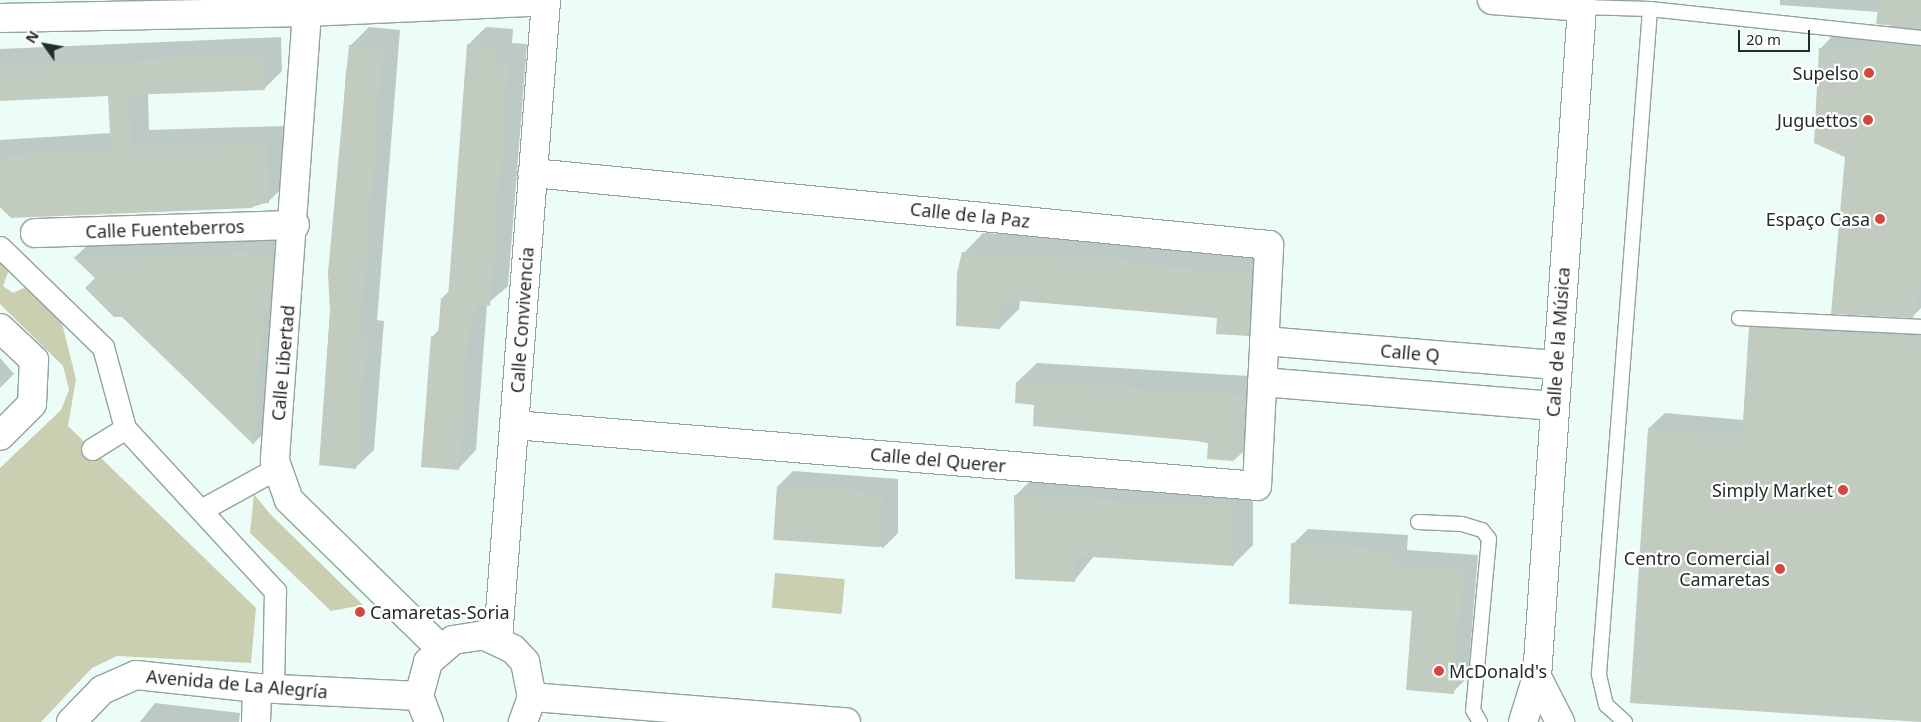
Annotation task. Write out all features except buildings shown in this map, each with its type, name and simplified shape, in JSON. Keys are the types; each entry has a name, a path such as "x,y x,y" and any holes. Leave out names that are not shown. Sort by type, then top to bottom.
{"street":[{"path":"0,18 78,6 307,12 546,0"},
{"name":"Calle Convivencia","path":"498,640 546,0"},
{"path":"1492,0 1583,3"},
{"name":"Calle de la Música","path":"1522,722 1537,677 1556,366 1583,3"},
{"name":"Calle Libertad","path":"307,12 295,225 277,468 288,500 440,648"},
{"name":"Calle de la Paz","path":"533,173 1269,244 1262,382"},
{"name":"Calle Fuenteberros","path":"35,234 295,225"},
{"path":"0,247 102,347 125,428 275,591 265,688 256,722"},
{"path":"0,328 34,360 32,404 0,436"},
{"name":"Calle Q","path":"1264,341 1556,366"},
{"path":"1262,382 1554,406"},
{"name":"Calle del Querer","path":"514,425 1257,486 1262,382"},
{"path":"92,449 125,428"},
{"path":"200,510 277,468"},
{"path":"429,722 419,696 428,662 440,648 468,636 498,640 525,662 532,697 523,722"},
{"name":"Avenida de La Alegría","path":"71,722 102,690 136,675 265,688 419,696"},
{"path":"1537,677 1560,722"},
{"path":"532,697 846,722"},
{"path":"1522,722 1541,722"}],"lane":[{"path":"1583,3 1921,38"},
{"path":"1625,722 1606,705 1599,674 1650,9"},
{"path":"1739,318 1921,327"},
{"path":"1418,522 1462,524 1482,530 1489,539 1473,710 1480,722"}],"green space":[{"path":"0,261 9,270 3,286 13,293 26,287 61,319 76,379 68,426 256,608 251,663 117,656 92,668 41,722 0,722 0,468 61,410 69,390 63,366 0,304"},
{"path":"254,494 270,514 363,605 331,611 250,533"},
{"path":"775,573 845,579 842,614 772,608"}],"place":[{"name":"Supelso","path":"1869,73"},
{"name":"Juguettos","path":"1868,120"},
{"name":"Espaço Casa","path":"1880,219"},
{"name":"Simply Market","path":"1843,490"},
{"name":"Centro Comercial Camaretas","path":"1780,569"},
{"name":"Camaretas-Soria","path":"360,612"},
{"name":"McDonald's","path":"1439,671"}]}
